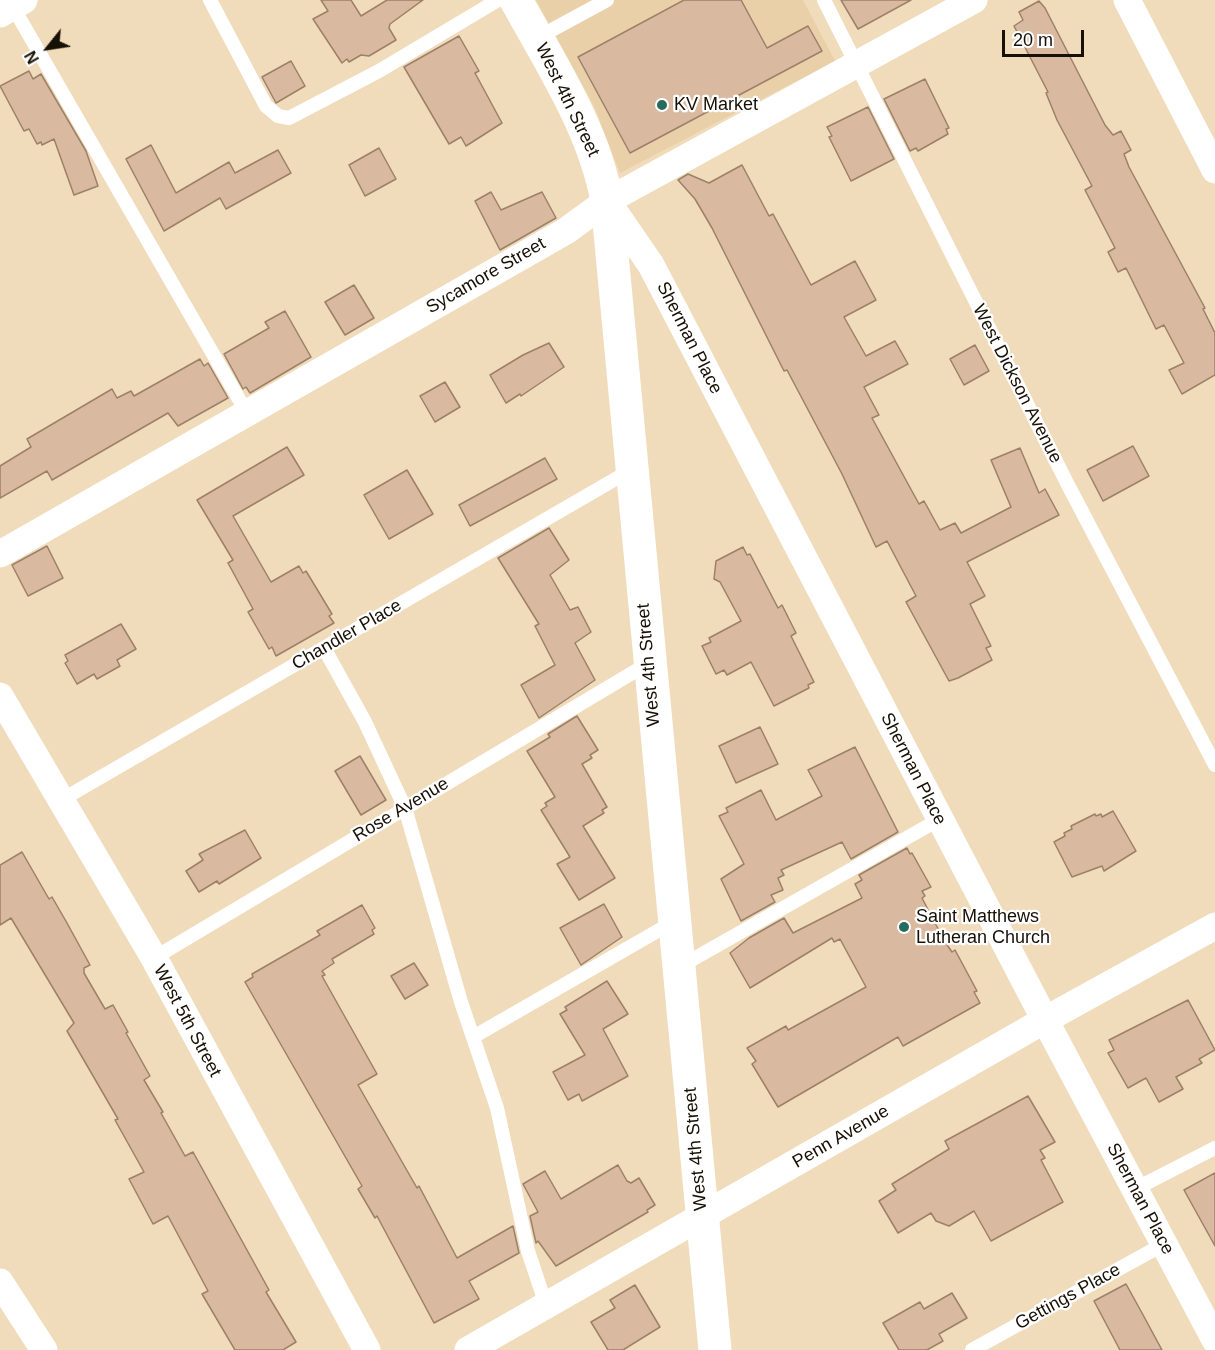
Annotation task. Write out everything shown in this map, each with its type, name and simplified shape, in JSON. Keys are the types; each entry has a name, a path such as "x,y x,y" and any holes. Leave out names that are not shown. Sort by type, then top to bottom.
{"main road":[{"name":"West 4th Street","path":"516,0 590,142 601,171 607,201 715,1350"}],"street":[{"name":"Sycamore Street","path":"0,554 566,231 607,201 974,0"},
{"path":"1127,0 1215,170"},
{"name":"Sherman Place","path":"607,201 651,265 1045,1020 1215,1340"},
{"name":"West 5th Street","path":"0,696 63,800 153,958 367,1350"},
{"name":"Penn Avenue","path":"468,1350 1045,1020 1215,926"},
{"path":"0,1282 44,1350"}],"lane":[{"path":"210,0 266,106 278,116 289,118 299,115 498,0"},
{"path":"537,38 607,0"},
{"name":"West Dickson Avenue","path":"824,0 1067,483 1215,765"},
{"path":"12,7 247,413"},
{"name":"Chandler Place","path":"63,800 631,470"},
{"path":"324,648 364,722 405,808 473,1037 497,1108 528,1251 546,1305"},
{"name":"Rose Avenue","path":"153,958 649,663"},
{"path":"679,967 940,819"},
{"path":"473,1037 675,921"},
{"path":"1135,1190 1215,1148"},
{"name":"Gettings Place","path":"972,1350 1164,1244"}],"shaded area":[{"name":"KV Market","path":"536,0 803,0 835,61 620,173 594,106"}],"building":[{"path":"321,0 351,0 361,16 387,0 423,0 390,24 389,28 396,40 369,56 361,55 342,63 313,19 328,11"},
{"name":"KV Market","path":"684,0 741,0 767,48 808,26 822,51 630,153 578,57"},
{"path":"841,0 911,0 858,29"},
{"path":"1039,1 1045,8 1105,125 1113,135 1121,131 1131,150 1124,154 1129,167 1205,308 1203,309 1215,333 1215,375 1182,394 1169,370 1184,363 1164,325 1156,329 1126,268 1118,272 1108,252 1115,248 1085,190 1092,186 1057,120 1046,93 1048,92 1014,26 1023,20 1019,12"},
{"path":"459,36 479,71 475,73 502,123 466,146 461,137 449,144 404,67"},
{"path":"291,61 305,86 276,103 262,77"},
{"path":"29,71 33,79 41,74 86,151 98,186 74,195 54,139 42,145 41,142 37,144 29,129 24,131 0,86"},
{"path":"925,79 949,128 946,129 948,134 918,151 916,148 910,151 884,99"},
{"path":"868,107 894,159 851,181 829,137 832,136 827,127"},
{"path":"151,145 176,193 229,162 235,173 278,150 291,173 226,209 220,198 164,231 126,159"},
{"path":"379,148 396,179 365,196 349,165"},
{"path":"742,165 769,216 773,214 811,285 855,261 876,300 844,317 866,356 895,341 908,364 864,387 879,415 872,418 919,504 924,501 940,530 955,523 961,533 1011,507 991,460 1020,448 1039,493 1045,489 1059,515 967,562 985,596 970,604 991,646 986,648 992,660 958,678 949,681 906,602 916,596 887,541 876,547 842,474 787,370 784,371 712,228 695,199 678,180 688,174 709,183"},
{"path":"491,192 501,210 542,192 556,218 500,250 475,201"},
{"path":"354,285 374,318 345,335 325,302"},
{"path":"285,311 311,357 250,393 246,387 243,389 224,354 269,328 265,322"},
{"path":"549,343 564,367 521,396 520,394 506,403 490,375 523,355"},
{"path":"975,345 989,371 964,385 950,359"},
{"path":"200,359 204,366 208,363 228,398 178,426 168,413 52,480 47,471 0,498 0,466 31,447 27,439 112,389 117,398 131,391 134,396"},
{"path":"445,382 460,407 435,422 420,396"},
{"path":"1133,446 1149,476 1103,501 1087,470"},
{"path":"287,447 304,475 233,516 271,582 299,566 303,573 306,571 332,614 329,616 334,623 276,656 272,647 269,649 248,612 253,609 228,563 233,560 197,500"},
{"path":"545,458 557,479 470,526 459,505"},
{"path":"407,470 433,514 389,539 364,495"},
{"path":"549,528 569,560 550,575 570,610 578,607 591,632 575,643 595,680 539,718 521,685 555,665 535,626 539,624 498,558"},
{"path":"47,546 63,578 28,596 12,565"},
{"path":"743,547 747,555 750,554 778,608 782,605 796,633 791,636 814,682 808,685 809,688 774,706 751,662 727,675 724,670 716,674 702,646 711,642 709,638 741,621 720,582 714,579 716,561"},
{"path":"121,624 136,649 117,660 120,666 97,679 94,674 77,684 65,663 68,661 65,655"},
{"path":"577,716 598,750 590,755 592,758 582,764 607,807 602,810 604,813 583,826 615,878 579,900 557,864 570,857 541,810 547,806 545,803 555,797 527,751 550,737 548,734"},
{"path":"760,727 778,764 736,783 719,746"},
{"path":"855,747 898,832 851,859 842,842 781,870 784,875 778,878 783,890 771,895 775,902 741,921 721,879 744,864 719,816 728,812 726,808 761,790 776,820 822,796 808,770"},
{"path":"360,756 386,800 361,815 335,771"},
{"path":"1113,811 1136,851 1104,871 1102,866 1072,877 1054,842 1065,836 1064,833 1072,829 1071,826 1095,814 1096,816 1101,814 1102,817"},
{"path":"245,830 261,858 219,884 217,881 199,892 186,871 203,860 199,854"},
{"path":"907,848 931,887 922,891 925,896 922,898 945,942 952,952 955,950 977,991 974,992 980,1003 903,1046 898,1037 778,1107 752,1064 756,1061 747,1048 786,1026 788,1030 866,987 840,939 834,942 832,938 750,988 730,953 749,938 784,918 793,933 862,898 855,884 862,880 859,875"},
{"path":"22,852 49,899 52,897 90,965 84,968 84,973 105,1009 113,1005 128,1032 126,1033 150,1076 144,1080 185,1156 193,1152 269,1290 266,1292 296,1342 283,1350 235,1350 202,1294 208,1291 168,1216 153,1224 129,1179 144,1172 115,1120 118,1119 67,1031 74,1023 11,918 0,925 0,865"},
{"path":"604,904 622,937 581,965 560,928"},
{"path":"362,905 375,928 372,930 374,934 332,959 334,963 322,971 325,975 322,976 377,1074 358,1085 417,1188 419,1186 457,1258 513,1226 519,1253 469,1281 479,1299 434,1323 377,1216 375,1218 358,1189 362,1186 245,982 253,977 252,974 320,935 317,931"},
{"path":"414,963 428,985 405,999 391,976"},
{"path":"607,981 628,1014 603,1029 628,1076 582,1101 579,1094 568,1100 553,1072 585,1055 560,1014 567,1010 565,1007"},
{"path":"1188,1000 1215,1050 1199,1059 1202,1063 1176,1077 1183,1089 1159,1102 1146,1078 1128,1088 1108,1053 1114,1050 1109,1040"},
{"path":"1028,1096 1055,1142 1040,1150 1045,1158 1041,1160 1063,1202 991,1241 974,1211 949,1226 936,1221 931,1213 898,1233 879,1201 896,1190 892,1184 949,1149 945,1141"},
{"path":"618,1165 627,1181 631,1183 639,1178 655,1205 647,1210 648,1212 556,1266 538,1241 536,1243 530,1216 538,1212 523,1184 545,1171 561,1199"},
{"path":"1215,1173 1215,1246 1184,1190"},
{"path":"1126,1284 1162,1350 1120,1350 1094,1301"},
{"path":"635,1285 660,1327 623,1350 608,1350 591,1322 615,1308 610,1300"},
{"path":"952,1293 967,1318 939,1334 943,1341 927,1350 899,1350 883,1323 920,1302 924,1309"}],"place":[{"name":"KV Market","path":"662,105"},
{"name":"Saint Matthews Lutheran Church","path":"904,927"}]}
